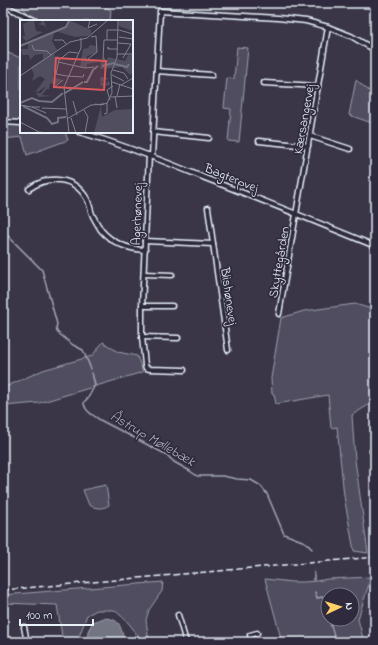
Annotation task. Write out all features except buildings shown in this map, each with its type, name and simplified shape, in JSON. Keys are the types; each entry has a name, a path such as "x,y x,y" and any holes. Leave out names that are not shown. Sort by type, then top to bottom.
{"street":[{"path":"3,6 34,20"},
{"name":"Agerhønevej","path":"184,370 146,368 144,365 142,337 145,241 160,11 278,18 306,21 328,27"},
{"path":"328,27 351,36 375,50"},
{"name":"Kærsangervej","path":"296,214 328,27"},
{"path":"157,71 212,75"},
{"path":"264,83 318,86"},
{"path":"3,122 20,123"},
{"path":"153,132 209,138"},
{"name":"Bagterpvej","path":"85,133 98,135 375,246"},
{"path":"310,136 350,149"},
{"path":"259,141 308,146"},
{"path":"29,190 35,185 49,180 65,181 72,184 84,194 97,223 109,238 126,247 145,250"},
{"name":"Blishønevej","path":"208,208 228,350"},
{"name":"Skyttegården","path":"279,314 296,214"},
{"path":"145,241 213,244"},
{"path":"144,274 172,275"},
{"path":"142,306 172,306"},
{"path":"142,337 178,338"},
{"path":"178,615 186,642"},
{"path":"24,627 27,642"},
{"path":"252,642 250,634 257,633"}],"shaded area":[{"path":"21,3 98,3 111,10 110,20 39,20 27,14"},
{"path":"237,47 248,48 239,142 228,141 231,109 224,108 227,78 234,79"},
{"path":"3,51 20,58 20,133 65,133 68,140 27,155 22,137 3,139"},
{"path":"356,80 375,96 375,124 349,115"},
{"path":"355,304 368,308 375,307 375,401 352,415 355,460 368,553 354,551 344,496 337,427 331,428 328,395 276,404 274,394 272,394 271,378 281,318 304,311"},
{"path":"103,342 118,352 137,356 143,372 39,403 3,406 3,388 43,370 92,356"},
{"path":"106,485 109,505 104,508 99,508 89,505 83,490"},
{"path":"371,577 360,613 360,587 320,587 320,627 360,627 364,642 282,642 265,579 292,582"},
{"path":"163,582 162,591 149,610 146,620 149,642 141,642 129,624 114,610 97,610 87,615 80,634 79,642 63,642 57,605 3,603 3,595"}],"water":[{"path":"104,618 114,620 119,624 126,642 87,642 88,631 93,622"}],"waterway":[{"name":"Åstrup Møllebæk","path":"3,232 42,270 57,324 57,332 73,345 83,350 91,369"},
{"name":"Åstrup Møllebæk","path":"92,373 95,385 84,402 84,405 89,412 100,420 167,455 174,462 197,476 223,476 251,480 261,486 267,494 284,534 305,542 312,549"},
{"name":"Åstrup Møllebæk","path":"314,572 314,580"},
{"name":"Åstrup Møllebæk","path":"315,592 317,598 320,598"},
{"name":"Åstrup Møllebæk","path":"331,627 336,642"}],"railway":[{"path":"3,590 375,557"}]}
